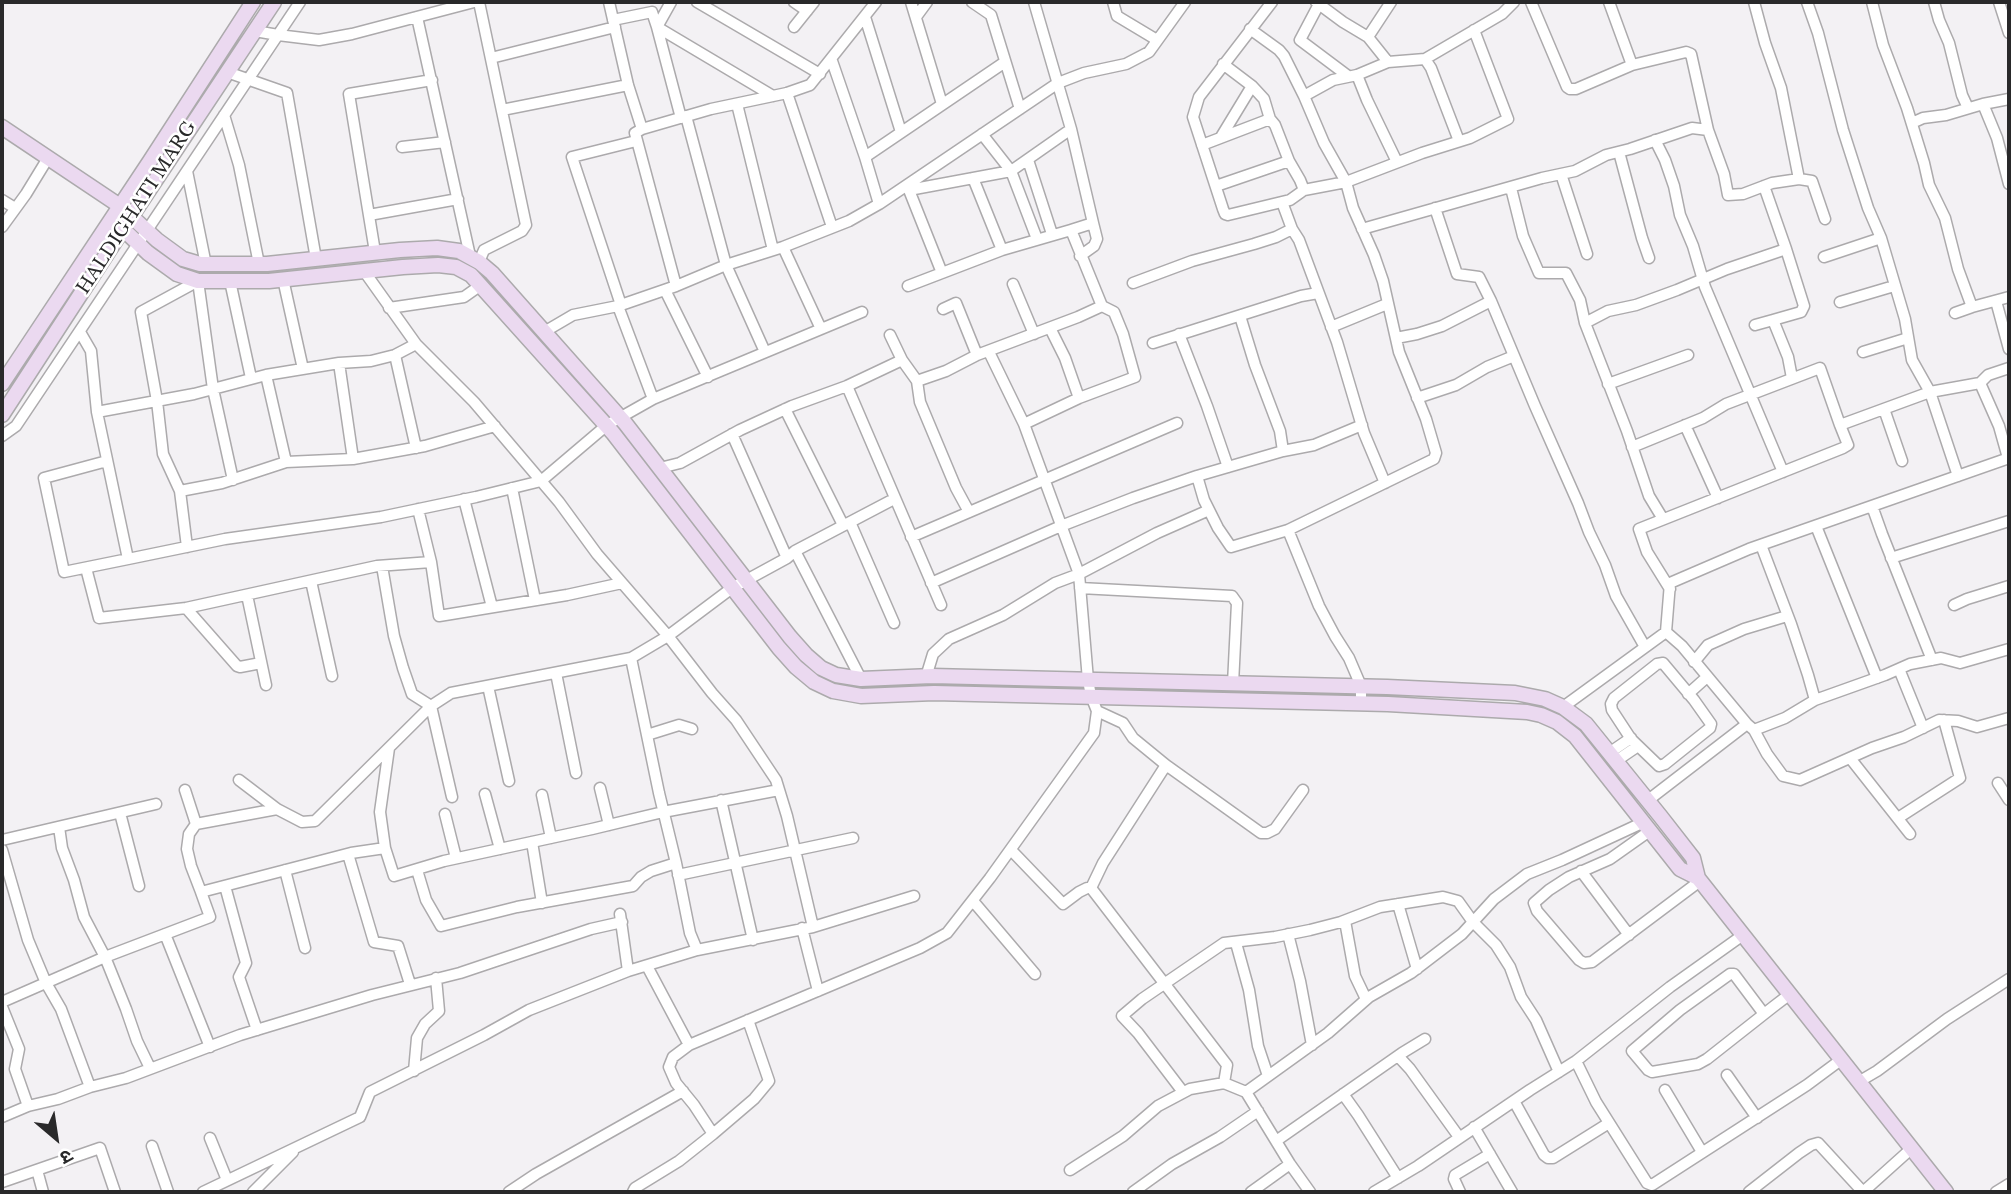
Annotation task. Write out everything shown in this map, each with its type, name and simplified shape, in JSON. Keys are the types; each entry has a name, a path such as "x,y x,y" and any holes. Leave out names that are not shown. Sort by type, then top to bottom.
{"street":[{"name":"HALDIGHATI MARG","path":"2,415 253,2"},
{"name":"HALDIGHATI MARG","path":"126,211 274,2"},
{"path":"2,436 16,426 83,336 139,244 300,2"},
{"path":"255,31 319,40 473,2"},
{"path":"475,259 484,250 522,231 526,225 479,2"},
{"path":"609,2 628,85 642,129"},
{"path":"657,27 671,2"},
{"path":"697,2 820,74"},
{"path":"794,2 810,6 794,27"},
{"path":"708,377 671,288 635,133 683,117 787,93 810,85 876,2"},
{"path":"911,2 942,104"},
{"path":"916,17 927,2"},
{"path":"1113,2 1117,16 1157,40"},
{"path":"1272,2 1199,97 1193,117 1223,209 1228,215 1290,200 1304,190 1346,182 1470,138 1508,119 1474,30"},
{"path":"1368,37 1391,2"},
{"path":"1304,96 1333,80 1353,76 1388,62 1425,59 1502,14 1514,2"},
{"path":"1531,2 1566,87 1570,89 1576,89 1632,65 1686,52 1691,54 1708,130 1728,195 1742,194 1764,186 1799,179 1812,181 1825,219"},
{"path":"1609,2 1632,65"},
{"path":"1754,2 1781,88 1799,179"},
{"path":"1807,2 1847,141 1868,208 1881,238 1905,319 1912,360 1930,392 1958,476"},
{"path":"1872,2 1883,45 1912,122 1928,185 1945,218 1972,307"},
{"path":"1934,2 1968,108"},
{"path":"1999,2 2009,33"},
{"path":"976,3 991,15 1020,109"},
{"path":"1388,62 1368,37 1318,3 1300,40 1353,76 1397,162"},
{"path":"1038,4 1097,240 1094,246 1080,256"},
{"path":"544,332 573,316 620,306 849,222 908,188 1058,83 1084,73 1126,64 1149,52 1179,4"},
{"path":"491,58 652,12 726,265 765,352"},
{"path":"417,17 458,199 475,259"},
{"path":"865,17 901,132"},
{"path":"657,27 773,96"},
{"path":"1197,476 1209,510 1231,547 1288,530 1434,459 1436,453 1426,419 1407,375 1379,268 1353,208 1346,182 1279,50 1250,29"},
{"path":"1425,59 1432,68 1460,141"},
{"path":"831,61 878,204"},
{"path":"865,158 1005,62"},
{"path":"1223,64 1252,86 1264,100 1270,119 1304,190"},
{"path":"227,72 287,93 316,259"},
{"path":"375,253 349,94 432,79"},
{"path":"502,110 628,85"},
{"path":"1220,138 1252,86"},
{"path":"787,93 832,227"},
{"path":"1912,122 2009,99"},
{"path":"737,104 778,248 821,329"},
{"path":"1983,104 1997,138 2009,184"},
{"path":"224,115 239,165 259,264"},
{"path":"1202,145 1270,119"},
{"path":"2,127 126,211 183,259 206,265 259,264 437,248 459,251 475,259 492,273 620,416 806,655 821,668 836,675 861,679 926,677 1361,686 1515,694 1545,699 1586,724 1693,858 1699,880"},
{"path":"1362,229 1575,171 1606,155 1692,128 1708,130"},
{"path":"908,188 1011,171 1071,129"},
{"path":"982,134 1011,171 1037,239"},
{"path":"1655,140 1665,160 1680,215 1703,278 1783,472"},
{"path":"636,141 572,157 653,399"},
{"path":"402,148 445,142"},
{"path":"1619,152 1649,258"},
{"path":"2,227 48,158"},
{"path":"1028,160 1052,234"},
{"path":"1216,186 1289,160"},
{"path":"187,171 206,265"},
{"path":"1561,174 1587,254"},
{"path":"973,178 1002,250"},
{"path":"1755,325 1801,312 1804,306 1764,186"},
{"path":"908,188 942,273"},
{"path":"1511,188 1515,211 1539,273 1566,273 1580,300 1585,323 1649,496 1663,519"},
{"path":"369,215 458,199"},
{"path":"2,200 15,208"},
{"path":"1282,202 1299,240 1375,462 1385,482"},
{"path":"1435,208 1457,274 1479,277 1491,301 1616,596 1645,648"},
{"path":"908,286 1002,250 1093,223"},
{"name":"HALDIGHATI MARG","path":"2,384 117,225"},
{"path":"117,225 177,274 198,281 283,279 403,267 446,266 464,271 481,285 607,425 796,667 814,682 833,691 862,696 934,693 1361,703 1515,710 1541,715 1557,722 1575,736 1681,869 1699,880 1946,1192"},
{"path":"1133,284 1192,261 1276,237 1292,229"},
{"path":"1024,424 1079,398 1135,377 1114,312 1102,306 1071,230"},
{"path":"1824,257 1881,238"},
{"path":"1585,323 1608,311 1636,305 1786,249"},
{"path":"364,271 416,344 495,426 736,720 776,780 795,850 818,991"},
{"path":"283,279 303,369"},
{"path":"198,281 213,389 233,480"},
{"path":"187,547 180,491 163,454 157,401 141,312 198,281"},
{"path":"230,281 251,378"},
{"path":"1013,284 1034,334"},
{"path":"390,307 464,297 481,285"},
{"path":"1840,302 1894,286"},
{"path":"1153,343 1318,293"},
{"path":"1955,313 2009,297"},
{"path":"1396,338 1442,326 1491,301"},
{"path":"1996,301 2009,349"},
{"path":"943,309 956,303 977,355"},
{"path":"1331,327 1387,303"},
{"path":"917,381 1102,306"},
{"path":"107,461 44,478 64,572 225,539 382,517 541,481 620,416 653,399 862,313"},
{"path":"1240,316 1280,431 1283,451"},
{"path":"1773,320 1787,356 1792,379"},
{"path":"1050,328 1065,358 1079,398"},
{"path":"1180,334 1228,467"},
{"path":"890,335 902,360 917,381 919,402 969,512"},
{"path":"83,336 91,351 97,412 128,559"},
{"path":"1863,352 1908,338"},
{"path":"97,412 213,389 266,375 339,363 371,361 395,355 416,344"},
{"path":"713,1134 676,1083 669,1068 673,1057 689,1045 920,948 947,933 1011,850 1094,733 1097,711 1088,680 1079,575 1024,424 989,352"},
{"path":"395,355 415,448"},
{"path":"1608,384 1688,355"},
{"path":"1417,398 1456,385 1487,367 1514,356"},
{"path":"660,468 680,463 732,434 902,360"},
{"path":"339,363 353,459"},
{"path":"1632,447 1703,418 1726,404 1820,368 1848,445 1639,528 1647,552 1670,589"},
{"path":"1840,425 1930,392 1980,383 1988,375 2009,368"},
{"path":"266,375 286,462"},
{"path":"1563,708 1666,632 1670,583 1761,545 2009,458 1999,426 1980,383"},
{"path":"847,386 940,605"},
{"path":"786,409 894,624"},
{"path":"1884,409 1902,461"},
{"path":"911,537 1177,423"},
{"path":"931,583 1061,526 1133,498 1197,476 1283,451 1314,445 1362,425"},
{"path":"1685,425 1718,498"},
{"path":"180,491 233,480 286,462 353,459 415,448 495,426"},
{"path":"732,434 791,554 861,679"},
{"path":"512,488 535,600"},
{"path":"464,499 492,607"},
{"path":"239,780 277,809 302,822 315,821 431,706 451,693 631,659 668,636 732,588 894,499"},
{"path":"1872,506 1933,660"},
{"path":"418,509 439,616 622,583"},
{"path":"926,677 933,654 949,639 1003,615 1055,583 1079,575 1157,533 1209,510"},
{"path":"1891,558 2009,521"},
{"path":"1816,526 1877,678"},
{"path":"1288,530 1319,606 1349,658 1361,686 1361,703"},
{"path":"1761,545 1815,700"},
{"path":"86,568 99,618 186,608 382,566 430,562"},
{"path":"382,566 394,636 403,668 412,694 431,706 453,797"},
{"path":"311,581 332,676"},
{"path":"1954,605 2009,586"},
{"path":"1080,587 1232,596 1237,603 1233,684"},
{"path":"247,595 266,685"},
{"path":"186,608 237,666 261,663"},
{"path":"1694,662 1708,645 1744,629 1787,616"},
{"path":"1666,632 1682,646 1709,681 1751,727 1783,776 1800,780 1939,720 1958,721 1977,727 2009,718"},
{"path":"1647,801 1751,727 1785,718 1815,700 1910,664 1941,658 1960,663 2009,649"},
{"path":"631,659 663,812 697,950"},
{"path":"1663,663 1709,720 1710,727 1659,766 1634,742 1612,710 1611,704 1614,698 1657,664 1663,663"},
{"path":"1899,669 1923,728"},
{"path":"556,673 576,773"},
{"path":"1691,697 1709,681"},
{"path":"488,686 509,781"},
{"path":"1097,711 1123,723 1133,738 1261,833 1275,829 1303,790"},
{"path":"1898,818 1960,778 1944,720"},
{"path":"647,735 679,725 692,729"},
{"path":"1613,757 1634,742"},
{"path":"390,747 380,812 385,848 394,876 456,858 663,812 779,790"},
{"path":"1850,758 1910,834"},
{"path":"1091,888 1103,863 1167,765"},
{"path":"1998,783 2009,800"},
{"path":"600,788 609,825"},
{"path":"186,790 196,824"},
{"path":"485,794 500,849"},
{"path":"542,795 551,838"},
{"path":"721,800 753,940"},
{"path":"2,840 156,804"},
{"path":"27,1106 15,1069 19,1049 2,1004 105,957 210,917 191,866 187,849 189,834 196,824 277,809"},
{"path":"120,813 139,886"},
{"path":"445,814 456,858"},
{"path":"1647,826 1610,859 1569,877 1534,903 1537,911 1579,960 1584,963 1592,962 1699,880"},
{"path":"1246,1091 1312,1045 1366,999 1417,969 1462,934 1494,899 1527,874 1647,826"},
{"path":"60,827 62,848 84,917 105,957 150,1068"},
{"path":"417,870 426,900 441,926 517,907 633,886 651,871 735,863 853,838"},
{"path":"532,842 542,903"},
{"path":"201,892 348,854 385,848"},
{"path":"2,850 28,940 46,983 61,1009 90,1087"},
{"path":"1011,850 1063,904 1079,892 1091,888"},
{"path":"348,854 374,942 398,946 411,984"},
{"path":"285,870 305,948"},
{"path":"1581,872 1629,935"},
{"path":"225,886 246,963 239,977 257,1030"},
{"path":"1091,888 1227,1065 1224,1083"},
{"path":"203,1192 360,1117 370,1093 529,1010 628,971 697,950 808,928 914,896"},
{"path":"1183,1093 1122,1016 1142,999 1224,943 1288,934 1345,920 1380,907 1443,897 1458,901 1473,922 1496,945 1510,967 1521,997 1536,1020 1559,1072"},
{"path":"973,901 1035,974"},
{"path":"1398,904 1417,969"},
{"path":"2,1117 27,1106 126,1078 257,1030 411,984 460,973 621,918 628,971"},
{"path":"1345,920 1355,976 1366,999"},
{"path":"165,934 210,1047"},
{"path":"1288,934 1312,1045"},
{"path":"1374,1192 1418,1166 1576,1061 1670,987 1743,935"},
{"path":"1236,943 1249,990 1258,1046 1268,1076"},
{"path":"647,966 689,1045"},
{"path":"1765,1014 1734,974 1730,974 1680,1010 1632,1051 1652,1072 1699,1064 1765,1014 1790,994"},
{"path":"414,1071 417,1038 425,1024 439,1011 436,978"},
{"path":"1860,1082 1947,1019 2009,979"},
{"path":"633,1192 713,1134 754,1099 769,1081 748,1020"},
{"path":"1276,1141 1398,1056 1426,1040"},
{"path":"1398,1056 1459,1137"},
{"path":"1576,1061 1596,1102 1649,1185 1807,1085 1842,1059"},
{"path":"1727,1076 1756,1118"},
{"path":"1070,1170 1124,1136 1158,1105 1190,1088 1224,1083 1246,1091 1310,1192"},
{"path":"1665,1090 1702,1152"},
{"path":"509,1192 683,1091"},
{"path":"1343,1094 1398,1178"},
{"path":"1514,1101 1548,1158 1553,1158 1609,1123"},
{"path":"1133,1192 1172,1164 1220,1137 1258,1111"},
{"path":"1474,1127 1512,1192"},
{"path":"210,1138 227,1180"},
{"path":"1749,1192 1799,1153 1818,1143 1863,1192 1912,1148"},
{"path":"152,1146 169,1192"},
{"path":"253,1192 297,1147"},
{"path":"2,1182 100,1148 115,1192"},
{"path":"1460,1192 1455,1175 1490,1154"},
{"path":"1251,1192 1290,1164"},
{"path":"37,1170 43,1192"},
{"path":"1996,1192 2009,1184"}]}
